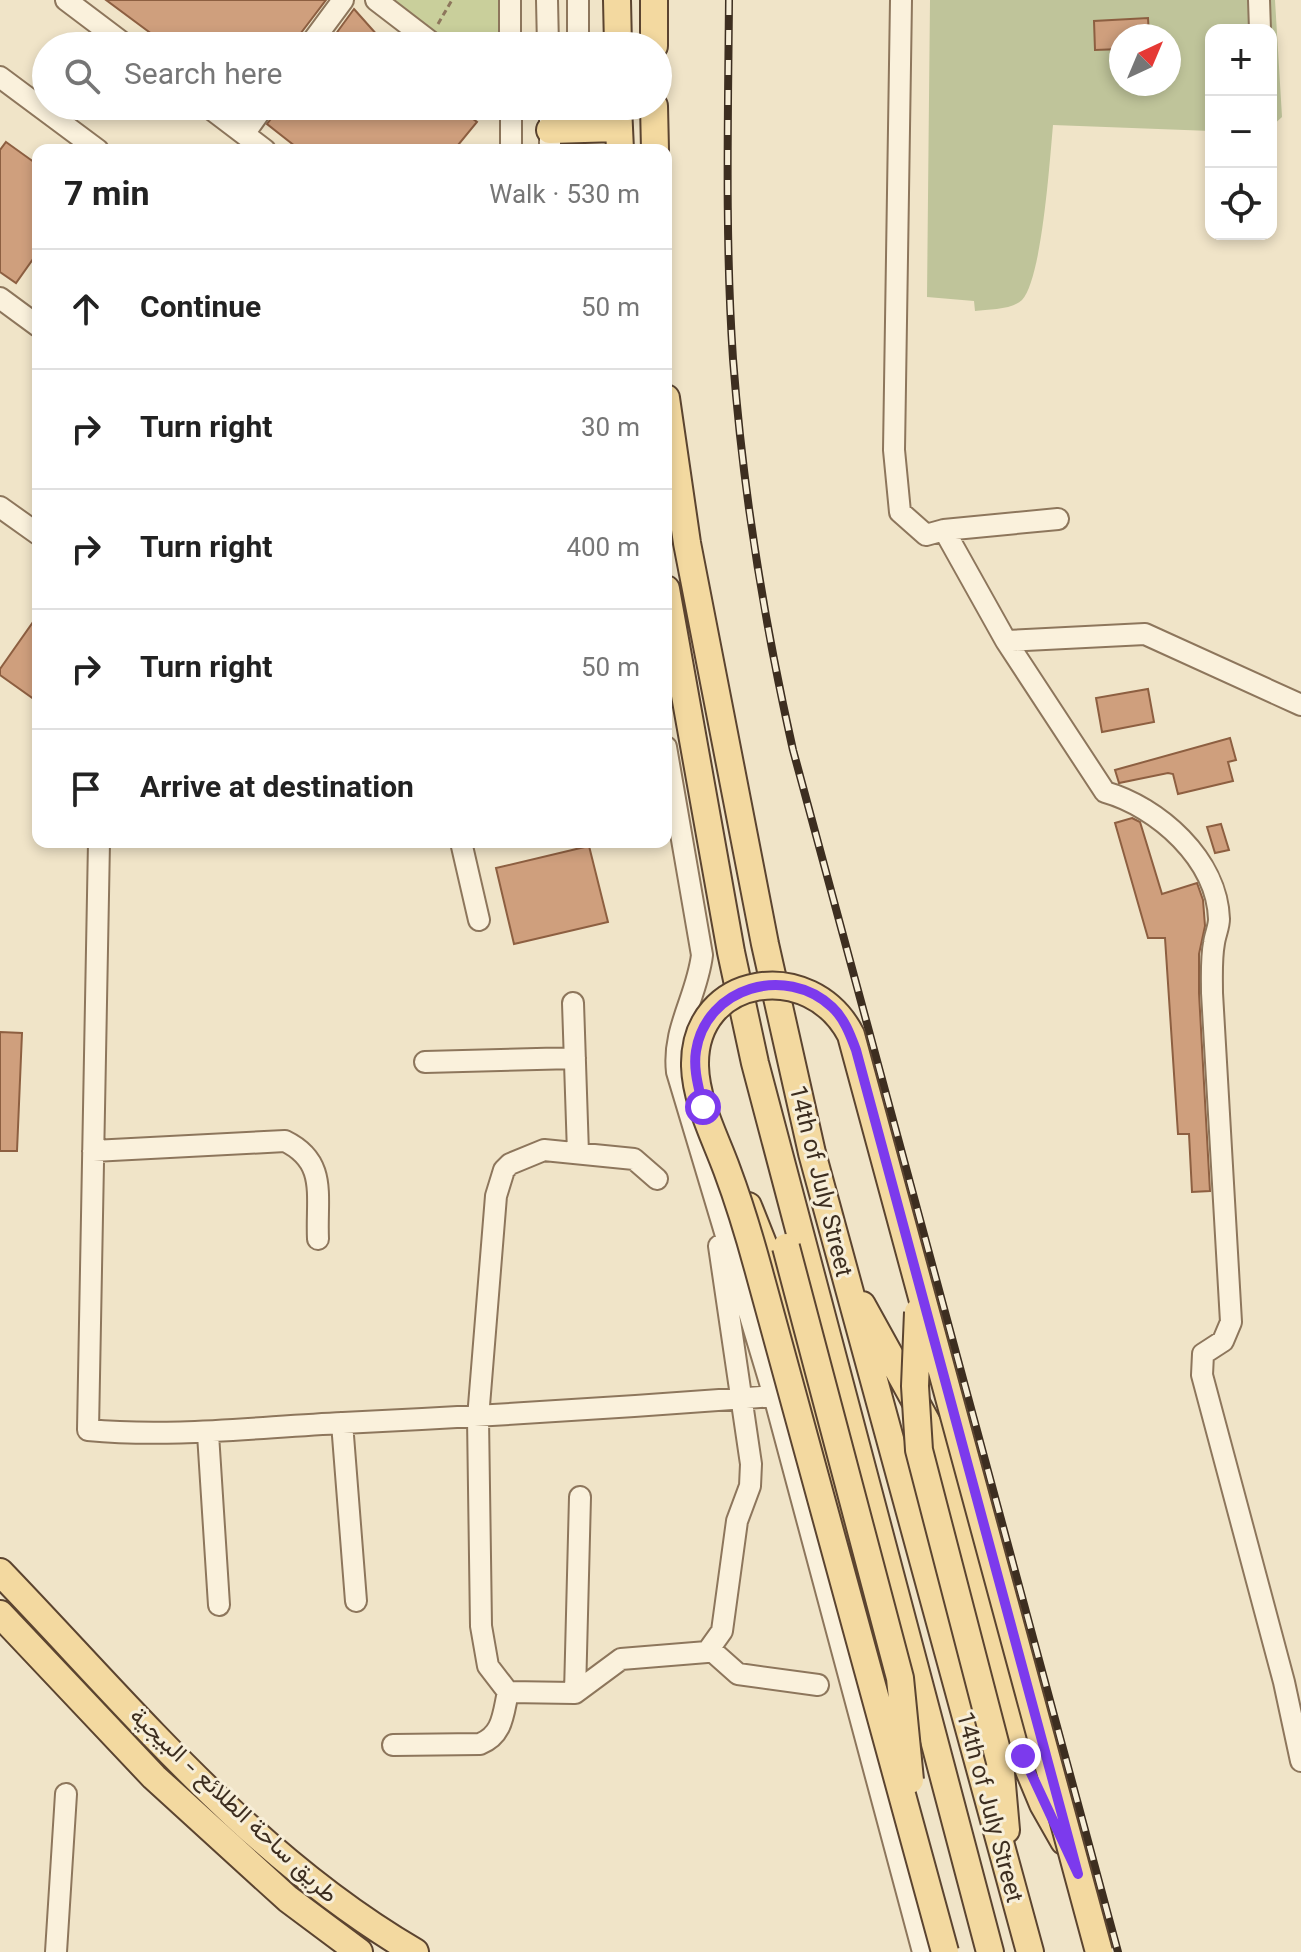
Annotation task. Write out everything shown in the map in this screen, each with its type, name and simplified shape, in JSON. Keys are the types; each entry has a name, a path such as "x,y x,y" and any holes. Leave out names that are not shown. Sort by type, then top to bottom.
{"main road":[{"path":"617,0 618,32"},
{"path":"654,0 654,32"},
{"path":"654,120 655,144"},
{"path":"550,129 618,128"},
{"name":"14th of July Street","path":"672,439 687,543 765,944 812,1153 1030,1952"},
{"name":"14th of July Street","path":"672,623 731,952 765,1104 990,1952"},
{"path":"945,1952 752,1243 712,1131 695,1066 701,1034 718,1008 731,997 760,985 792,986 821,998 834,1008 851,1035 1099,1952"},
{"path":"765,1104 786,1247 900,1678 915,1826 926,1881"},
{"path":"712,1131 768,1248 878,1653 898,1716 965,1857"},
{"path":"909,1246 917,1290 915,1408 919,1450 1000,1762 1015,1897"},
{"path":"838,1250 855,1293 920,1403 949,1477 1023,1756 1078,1874"},
{"name":"طريق ساحة الطلائع - البيجية","path":"0,1572 173,1756 271,1847 315,1887 415,1952"},
{"name":"طريق ساحة الطلائع - البيجية","path":"0,1614 154,1777 288,1899 359,1952"}],"street":[{"path":"66,0 108,32"},
{"path":"319,32 343,0"},
{"path":"376,0 417,32"},
{"path":"510,0 510,32"},
{"path":"547,0 548,32"},
{"path":"578,0 578,32"},
{"path":"901,0 894,450 900,512 926,535 944,530 1058,519"},
{"path":"1259,0 1260,24"},
{"path":"0,77 32,101"},
{"path":"58,120 90,144"},
{"path":"226,120 257,144"},
{"path":"244,134 254,120"},
{"path":"511,120 511,144"},
{"path":"0,298 32,322"},
{"path":"0,507 32,530"},
{"path":"944,530 1006,641 1105,792 1130,799 1158,816 1183,838 1211,885 1219,919 1212,993 1231,1322 1223,1341 1203,1354 1202,1375 1284,1682 1301,1761"},
{"path":"1006,641 1145,634 1301,705"},
{"path":"672,782 702,955 695,989 678,1031 677,1072 774,1396 923,1952"},
{"path":"99,848 88,1430 208,1434 774,1396"},
{"path":"462,848 479,920"},
{"path":"573,1003 578,1153"},
{"path":"425,1062 575,1058"},
{"path":"93,1151 285,1141 302,1149 315,1164 318,1239"},
{"path":"508,1692 488,1666 481,1626 478,1418 496,1196 510,1164 544,1150 634,1159 657,1179"},
{"path":"508,1692 575,1693 621,1659 704,1653 711,1650 722,1631 737,1521 750,1486 744,1398 719,1246"},
{"path":"342,1423 356,1601"},
{"path":"208,1434 219,1605"},
{"path":"575,1693 580,1497"},
{"path":"711,1650 738,1674 818,1685"},
{"path":"393,1745 480,1744 490,1740 499,1730 508,1692"},
{"path":"56,1952 66,1794"}],"path":[{"path":"434,32 452,0"}],"green space":[{"path":"387,0 499,0 499,32 429,32"},
{"path":"930,0 1275,0 1276,24 1205,24 1205,131 1053,125 1040,244 1029,288 1022,300 1006,307 975,311 974,301 927,297"},
{"path":"1277,33 1282,117 1277,122"}],"building":[{"path":"106,0 326,0 302,32 149,32"},
{"path":"354,9 375,32 337,32"},
{"path":"1148,18 1148,24 1109,24 1109,49 1095,50 1094,21"},
{"path":"270,120 477,122 459,144 292,144 267,124"},
{"path":"6,142 32,161 32,260 16,283 0,272 0,150"},
{"path":"32,624 32,698 0,675 0,669"},
{"path":"1148,689 1154,722 1102,732 1096,698"},
{"path":"1230,738 1236,760 1228,762 1233,781 1178,794 1173,774 1168,773 1119,783 1115,770"},
{"path":"1132,818 1140,822 1162,894 1197,883 1203,900 1205,926 1199,954 1199,993 1210,1191 1192,1192 1189,1134 1178,1134 1165,938 1148,938 1115,823"},
{"path":"1221,824 1229,850 1215,853 1207,827"},
{"path":"590,848 608,922 514,944 496,868"},
{"path":"0,1032 22,1033 17,1151 0,1151"}],"railway":[{"path":"729,0 728,225 733,359 749,507 773,653 793,750 1118,1952"}],"route":[{"path":"703,1107 695,1066 696,1050 708,1020 731,997 760,985 792,986 821,998 844,1021 856,1050 1078,1874 1030,1779 1023,1756"}]}
